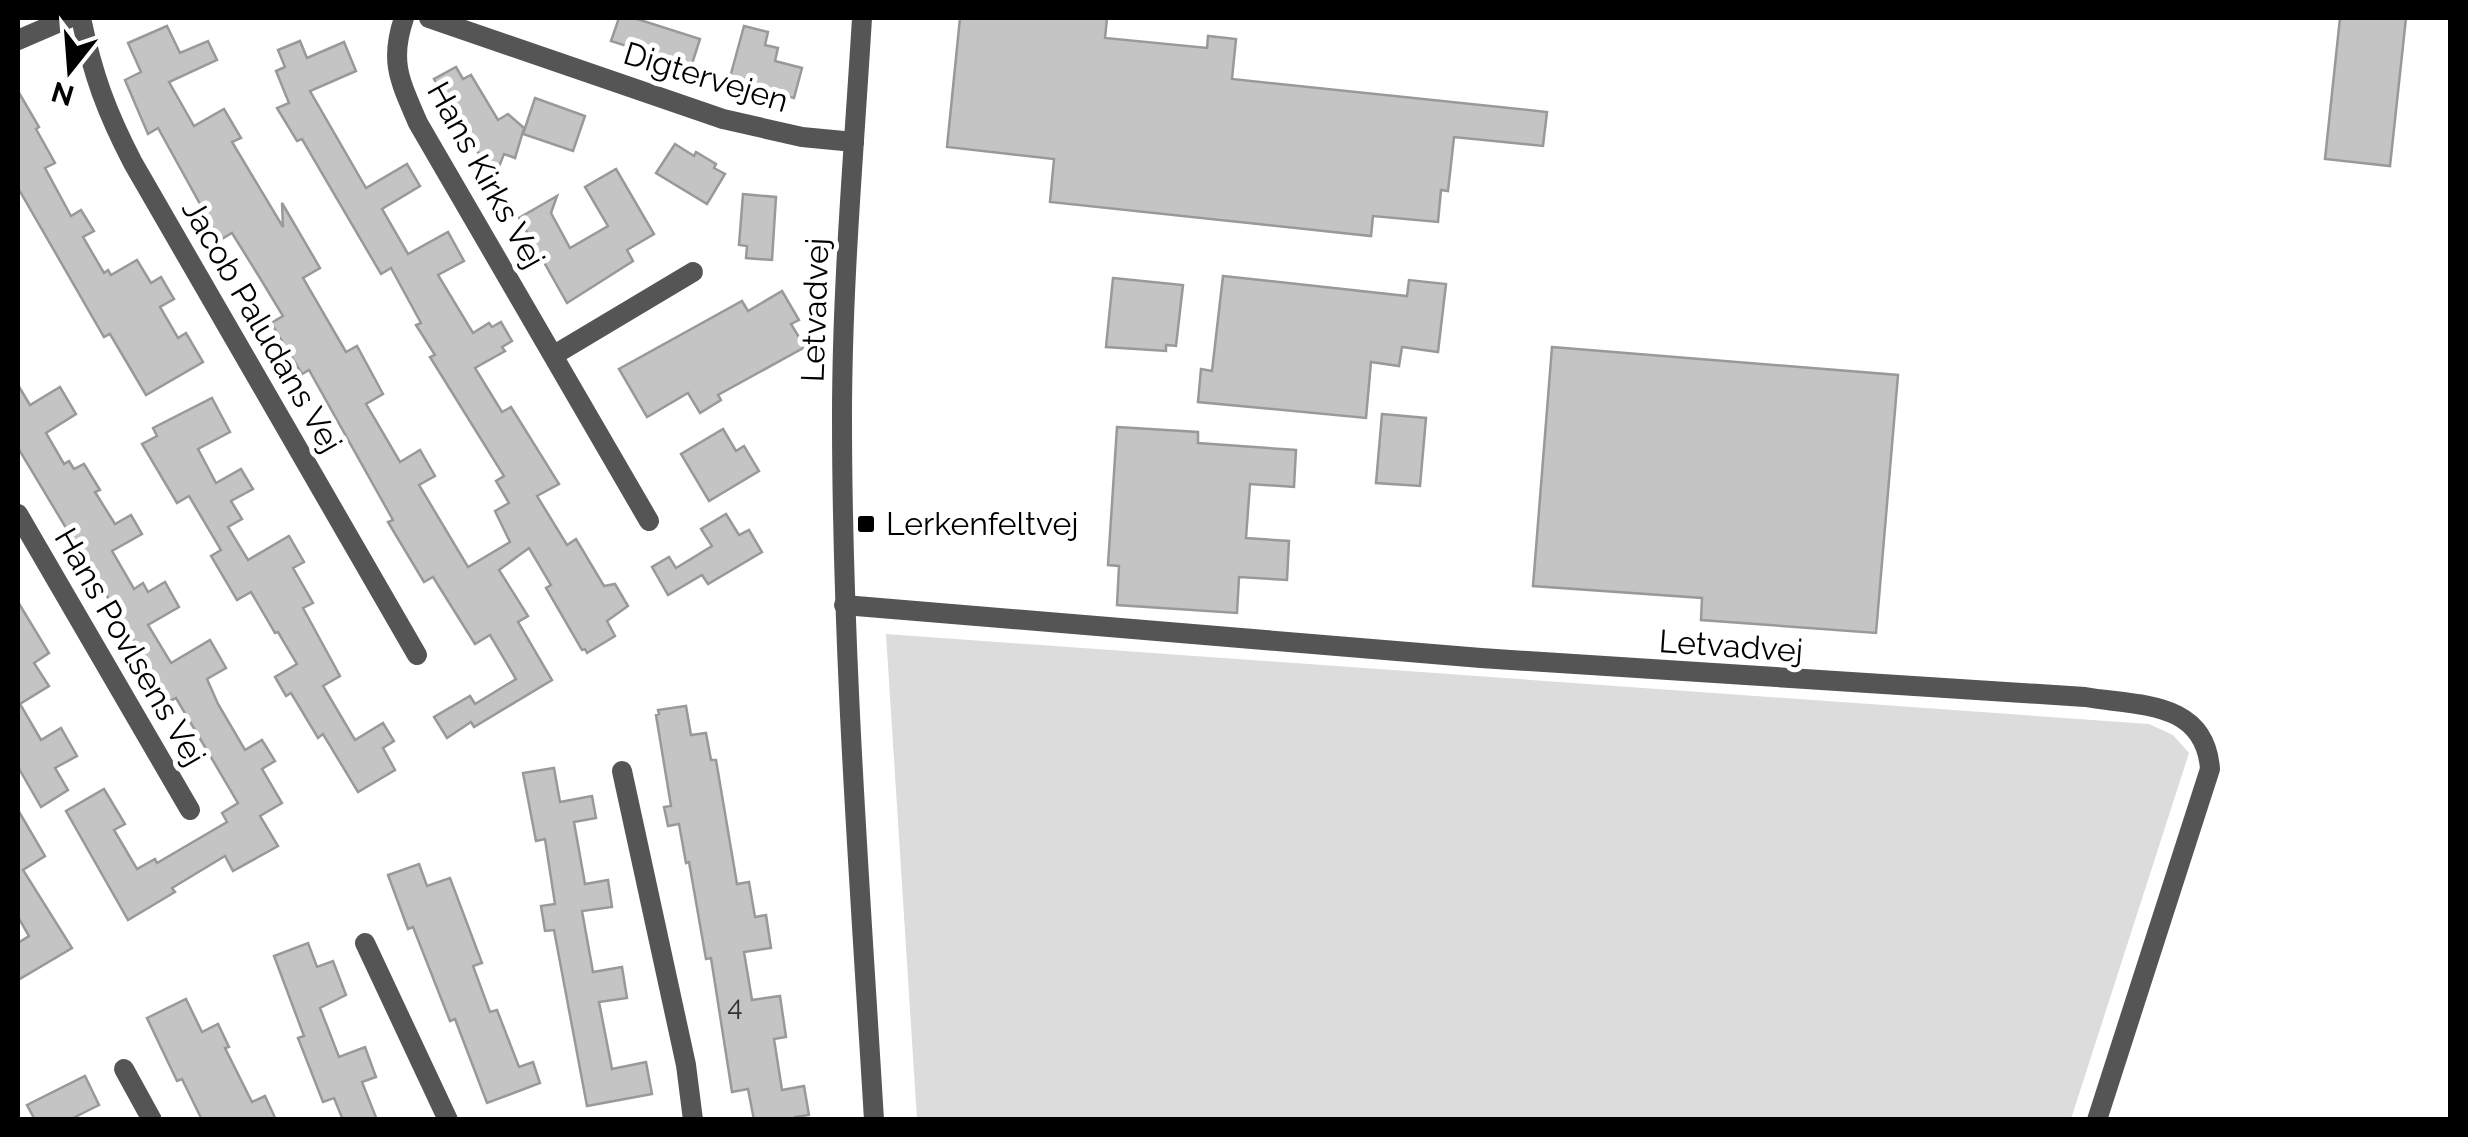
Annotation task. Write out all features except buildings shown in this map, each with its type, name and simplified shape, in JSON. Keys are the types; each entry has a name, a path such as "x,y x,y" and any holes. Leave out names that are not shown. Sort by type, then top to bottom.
{"street":[{"path":"19,37 69,18"},
{"name":"Jacob Paludans Vej","path":"80,18 99,92 133,163 418,655"},
{"name":"Hans Kirks Vej","path":"404,18 394,45 397,72 418,123 648,521"},
{"name":"Digtervejen","path":"429,18 724,119 802,137 854,142"},
{"name":"Letvadvej","path":"862,18 844,274 844,605 874,1120"},
{"path":"554,355 693,272"},
{"name":"Hans Povlsens Vej","path":"18,514 190,810"},
{"name":"Letvadvej","path":"844,605 1443,656 2084,697 2173,711 2196,727 2208,748 2210,769 2097,1120"},
{"path":"622,771 686,1065 693,1120"},
{"path":"366,943 448,1120"},
{"path":"124,1069 152,1120"}],"shaded area":[{"path":"886,634 2149,724 2173,735 2189,753 2071,1119 917,1119"}],"place":[{"name":"Lerkenfeltvej","path":"866,524"}]}
